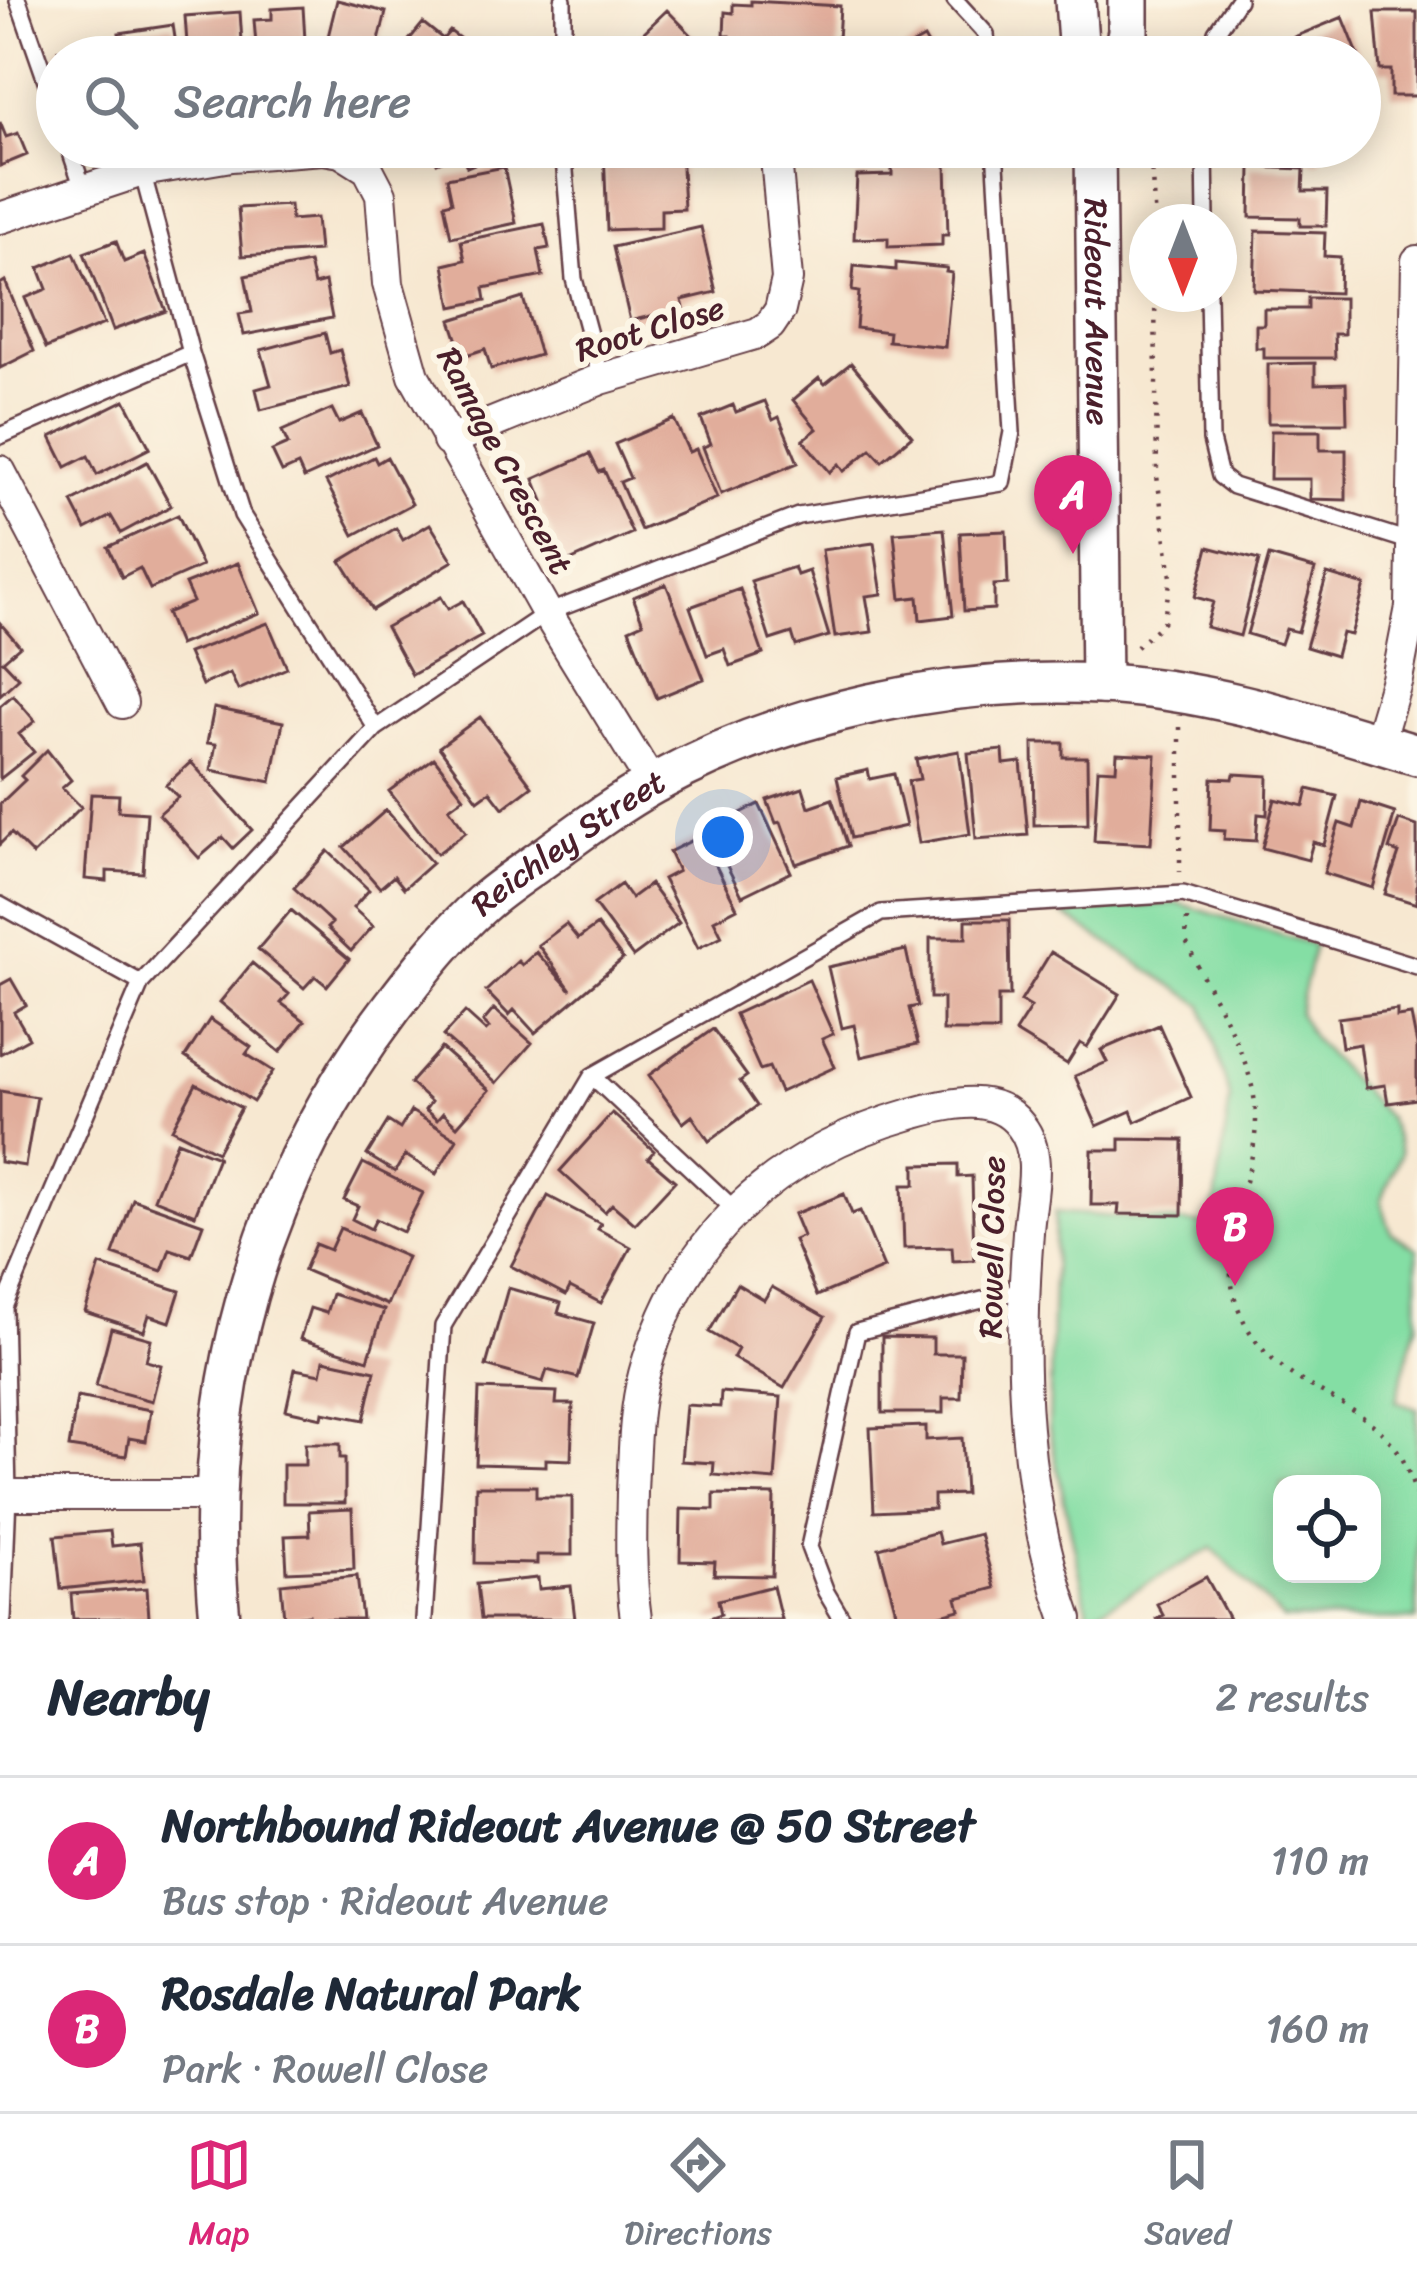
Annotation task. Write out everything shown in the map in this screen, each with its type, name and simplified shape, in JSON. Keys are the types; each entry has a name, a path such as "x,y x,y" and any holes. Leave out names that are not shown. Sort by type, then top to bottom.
{"street":[{"path":"1075,0 1077,36"},
{"path":"1127,36 1128,0"},
{"name":"Ramage Crescent","path":"0,218 83,188 160,168"},
{"name":"Ramage Crescent","path":"365,168 381,194 388,284 414,376 547,613 652,784"},
{"name":"Root Close","path":"448,441 601,379 742,338 770,325 786,294 788,278 777,168"},
{"name":"Rideout Avenue","path":"1097,168 1101,684"},
{"path":"1378,743 1408,628 1414,543 1417,261"},
{"path":"0,471 122,703"},
{"name":"Reichley Street","path":"220,1619 213,1496 226,1385 245,1304 283,1193 356,1054 414,979 482,904 652,784 746,741 839,712 916,696 997,686 1101,684 1242,705 1417,755"},
{"name":"Rowell Close","path":"636,1619 631,1522 637,1413 658,1330 704,1246 735,1210 816,1149 845,1136 965,1102 990,1104 1021,1125 1034,1158 1025,1288 1030,1484 1067,1619"},
{"path":"4,1496 213,1496"}],"lane":[{"path":"18,0 36,52"},
{"path":"563,0 563,36"},
{"path":"955,0 986,36"},
{"path":"1215,36 1238,0"},
{"path":"76,168 83,188"},
{"path":"565,168 574,280 601,379"},
{"path":"3,1619 2,1307 141,983 376,728 547,613 798,516 1002,483 1012,432 996,168"},
{"path":"1205,168 1206,204"},
{"path":"142,171 242,515 376,728"},
{"path":"1208,312 1211,440 1220,476 1233,486 1414,543"},
{"path":"0,436 191,352"},
{"path":"424,1619 443,1326 592,1076 881,913 1183,894 1417,966"},
{"path":"0,905 141,983"},
{"path":"592,1076 735,1210"},
{"path":"842,1619 809,1547 857,1332 1025,1288"}],"path":[{"path":"1151,168 1154,204"},
{"path":"1136,646 1155,634 1163,622 1172,577 1156,476 1155,312"},
{"path":"1197,725 1180,723 1186,941 1234,1041 1252,1092 1253,1146 1229,1255 1236,1304 1263,1354 1307,1387 1379,1429 1399,1452 1417,1497"}],"green space":[{"path":"1178,903 1314,945 1298,1013 1314,1040 1388,1118 1401,1153 1381,1201 1391,1232 1417,1249 1417,1323 1396,1401 1417,1408 1417,1619 1283,1619 1212,1548 1089,1616 1049,1429 1055,1212 1212,1225 1230,1098 1203,1005 1061,913"}],"building":[{"path":"337,0 386,12 380,36 328,36"},
{"path":"751,1 840,6 838,36 724,36 725,12 733,13 733,4 751,5"},
{"path":"303,7 305,36 255,36 254,20 272,19 272,9"},
{"path":"667,10 692,36 640,36"},
{"path":"240,12 242,36 186,36 185,16"},
{"path":"1375,12 1417,12 1417,96 1391,96 1391,70 1381,70 1381,36 1377,36"},
{"path":"1343,17 1351,36 1296,36"},
{"path":"423,23 439,36 412,36"},
{"path":"173,25 175,36 120,36"},
{"path":"0,122 6,137 18,133 27,155 0,166"},
{"path":"504,168 516,223 451,237 444,204 452,202 447,178"},
{"path":"605,168 682,168 684,209 661,210 661,228 607,230"},
{"path":"892,168 946,168 948,235 942,235 942,245 888,247 888,238 854,239 857,176 892,175"},
{"path":"1251,168 1304,169 1303,191 1327,191 1326,226 1300,226 1300,218 1250,217"},
{"path":"290,205 291,220 316,218 319,251 242,256 238,208"},
{"path":"544,224 549,248 538,250 543,276 484,288 486,300 452,307 444,265 465,260 461,241"},
{"path":"701,227 716,292 682,300 684,308 630,321 613,247"},
{"path":"1256,231 1325,233 1324,256 1340,257 1339,293 1254,290"},
{"path":"116,241 124,262 144,254 166,311 113,330 84,253"},
{"path":"74,253 104,324 46,348 25,298 47,289 39,268"},
{"path":"309,263 314,285 325,282 332,318 244,335 239,314 252,312 245,276"},
{"path":"896,263 947,268 952,273 945,347 888,341 889,332 856,328 859,292 852,291 854,266 896,270"},
{"path":"5,281 34,351 0,368 0,284"},
{"path":"523,298 540,355 491,369 485,349 463,356 451,320"},
{"path":"1308,298 1344,298 1344,334 1334,334 1335,358 1264,358 1264,348 1256,348 1256,325 1264,325 1264,309 1308,309"},
{"path":"325,333 330,353 340,350 350,387 261,410 256,389 271,385 261,350"},
{"path":"851,363 912,436 882,461 871,449 844,471 839,464 830,472 803,440 817,429 793,400 819,378 825,384"},
{"path":"1315,363 1315,384 1346,383 1347,423 1268,423 1268,364"},
{"path":"125,400 150,448 97,475 88,456 66,467 51,437"},
{"path":"765,401 773,420 779,417 798,463 721,494 703,447 711,444 701,418 733,405 736,412"},
{"path":"332,409 339,423 362,413 377,445 304,478 298,465 282,472 272,451 288,444 282,431"},
{"path":"674,419 689,452 696,449 717,498 641,530 620,482 630,478 615,444"},
{"path":"1271,431 1320,431 1320,450 1346,450 1346,500 1310,499 1310,479 1270,479"},
{"path":"590,454 599,472 604,470 632,533 565,563 538,503 543,501 534,479"},
{"path":"374,457 377,463 387,457 412,504 354,535 326,482"},
{"path":"147,462 171,506 121,533 111,516 86,529 72,502"},
{"path":"178,515 202,566 150,589 140,568 122,577 108,547"},
{"path":"430,524 453,561 372,610 341,561 396,528 403,540"},
{"path":"944,529 953,616 920,620 918,597 901,599 894,533"},
{"path":"1006,531 1008,584 994,585 994,609 964,611 960,533"},
{"path":"874,543 882,594 866,596 872,632 835,637 822,550"},
{"path":"1208,547 1259,560 1240,636 1206,627 1213,602 1195,597"},
{"path":"1269,556 1315,569 1298,632 1286,629 1281,644 1247,634"},
{"path":"238,563 259,613 179,645 166,613 193,602 185,584"},
{"path":"794,567 797,575 809,571 829,636 796,646 792,633 770,640 751,581"},
{"path":"1327,574 1365,585 1351,635 1342,633 1336,656 1306,647"},
{"path":"666,584 704,679 657,698 629,629 643,623 633,597"},
{"path":"740,589 763,654 730,666 724,649 707,655 690,607"},
{"path":"441,597 448,609 463,601 482,636 412,675 386,627"},
{"path":"0,623 20,646 3,661 19,678 0,695"},
{"path":"268,623 287,668 238,690 230,673 202,685 188,653"},
{"path":"13,695 35,721 19,734 34,752 0,779 0,706"},
{"path":"214,708 283,722 271,782 211,770 216,744 207,743"},
{"path":"480,717 532,786 503,808 490,791 478,800 439,747"},
{"path":"1033,743 1063,743 1063,757 1087,757 1088,824 1034,825"},
{"path":"47,750 71,780 62,788 81,807 33,855 11,833 0,844 0,804"},
{"path":"1003,750 1004,764 1021,762 1028,835 976,839 968,753"},
{"path":"959,751 970,834 919,843 908,781 920,779 916,759"},
{"path":"1117,753 1156,755 1151,844 1094,841 1098,769 1116,770"},
{"path":"434,758 464,797 449,808 466,832 437,854 389,791"},
{"path":"191,762 252,830 233,848 223,837 199,858 159,814 178,797 166,785"},
{"path":"868,770 870,779 894,774 906,826 851,838 837,777"},
{"path":"1234,774 1268,776 1267,815 1258,814 1256,841 1224,839 1225,831 1210,830 1212,778 1233,779"},
{"path":"803,788 809,807 832,799 848,846 796,864 781,822 776,823 767,800"},
{"path":"1308,789 1337,796 1324,845 1313,842 1308,860 1262,848 1275,799 1304,806"},
{"path":"91,794 119,795 118,811 147,813 143,873 107,871 107,881 85,879"},
{"path":"1361,802 1395,813 1373,888 1324,873 1339,823 1354,828"},
{"path":"759,804 791,872 742,896 717,846 734,838 725,821"},
{"path":"386,810 432,863 404,888 394,876 380,888 344,847"},
{"path":"1399,820 1417,826 1417,904 1385,894 1399,853 1389,849"},
{"path":"701,836 737,908 714,920 722,936 698,948 663,879 678,871 669,852"},
{"path":"328,851 369,890 353,908 373,926 351,951 327,928 332,923 294,888"},
{"path":"621,884 631,898 650,884 679,923 633,957 594,904"},
{"path":"291,910 349,959 327,986 315,976 304,988 258,949"},
{"path":"966,920 1009,920 1010,996 998,996 998,1031 943,1031 943,998 930,998 930,938 966,938"},
{"path":"566,924 578,939 597,925 623,959 535,1033 514,1010 509,1015 486,991 518,961 522,965 536,952 571,990 538,945"},
{"path":"906,950 918,1006 909,1008 918,1044 861,1057 854,1025 842,1028 828,967"},
{"path":"1051,952 1120,994 1087,1047 1080,1043 1067,1064 1015,1032 1031,1007 1021,1001"},
{"path":"252,963 289,994 281,1003 305,1021 280,1052 220,1002"},
{"path":"11,979 26,1005 14,1012 29,1038 0,1054 0,985"},
{"path":"809,980 833,1034 822,1039 835,1067 780,1092 769,1067 760,1070 735,1014"},
{"path":"494,1009 532,1043 497,1083 443,1036 465,1012 486,1031 489,1028 483,1022"},
{"path":"1397,1010 1397,1017 1411,1015 1417,1045 1417,1099 1388,1103 1385,1085 1366,1088 1360,1044 1342,1047 1338,1018"},
{"path":"210,1019 251,1047 246,1054 273,1071 253,1102 185,1057"},
{"path":"1159,1025 1191,1097 1135,1122 1131,1111 1097,1126 1075,1076 1107,1062 1101,1050"},
{"path":"713,1029 747,1076 740,1081 757,1106 709,1141 692,1116 683,1123 649,1075"},
{"path":"441,1048 489,1090 457,1126 443,1113 437,1120 425,1110 431,1102 410,1083"},
{"path":"196,1084 241,1108 217,1152 172,1129"},
{"path":"0,1091 37,1097 25,1166 0,1162"},
{"path":"411,1111 457,1139 436,1174 405,1155 395,1172 367,1155 388,1121 400,1129"},
{"path":"612,1113 654,1151 648,1158 675,1181 635,1224 612,1204 605,1212 560,1171"},
{"path":"1120,1139 1183,1140 1182,1215 1118,1214 1119,1205 1091,1205 1092,1150 1120,1150"},
{"path":"177,1141 218,1157 195,1215 154,1199"},
{"path":"363,1163 423,1193 403,1232 376,1219 371,1229 352,1219 358,1206 344,1200"},
{"path":"958,1164 958,1177 972,1176 974,1260 953,1261 952,1247 904,1248 902,1185 915,1185 915,1165"},
{"path":"844,1194 852,1214 860,1211 884,1268 817,1296 794,1240 803,1236 794,1214"},
{"path":"548,1196 601,1224 598,1229 631,1247 601,1303 570,1287 566,1295 511,1266"},
{"path":"133,1199 203,1224 191,1256 170,1249 162,1271 113,1254"},
{"path":"340,1228 407,1257 387,1305 304,1270 315,1244 330,1250"},
{"path":"100,1265 180,1291 170,1322 149,1315 144,1331 85,1312"},
{"path":"737,1284 764,1300 772,1287 825,1317 784,1388 733,1358 738,1349 709,1332"},
{"path":"508,1288 561,1303 558,1313 594,1323 578,1378 547,1370 543,1382 486,1366"},
{"path":"332,1294 384,1310 368,1360 300,1339 310,1308 326,1313"},
{"path":"111,1328 151,1339 146,1361 161,1365 152,1401 96,1386"},
{"path":"882,1337 933,1338 933,1354 962,1354 961,1398 943,1398 943,1413 882,1413"},
{"path":"324,1360 375,1371 364,1420 286,1410 295,1369 321,1374"},
{"path":"479,1389 557,1392 556,1404 573,1404 571,1460 546,1459 546,1466 476,1464"},
{"path":"721,1392 781,1397 775,1480 713,1475 714,1463 681,1461 686,1405 720,1407"},
{"path":"77,1397 151,1410 146,1441 129,1438 126,1456 69,1447"},
{"path":"926,1426 926,1440 962,1438 965,1494 934,1495 934,1509 874,1512 870,1428"},
{"path":"305,1444 340,1444 340,1458 345,1458 345,1503 283,1503 283,1465 305,1465"},
{"path":"476,1486 536,1486 536,1497 572,1497 572,1555 537,1555 537,1564 475,1563"},
{"path":"714,1494 774,1495 772,1576 714,1575 715,1562 680,1561 681,1509 714,1510"},
{"path":"352,1509 354,1569 287,1572 285,1536 310,1535 309,1511"},
{"path":"110,1531 112,1546 140,1543 144,1580 61,1589 55,1536"},
{"path":"937,1532 940,1544 980,1534 995,1588 957,1598 960,1610 926,1619 898,1619 879,1548"},
{"path":"357,1576 362,1619 284,1618 281,1584"},
{"path":"1206,1577 1229,1619 1155,1619 1163,1615 1157,1604"},
{"path":"538,1578 539,1589 571,1586 575,1619 481,1619 477,1584"},
{"path":"773,1586 781,1619 707,1619 721,1614 718,1600"},
{"path":"147,1588 149,1618 73,1619 71,1594"}],"place":[{"name":"Northbound Rideout Avenue @ 50 Street","path":"1073,554"},
{"name":"Rosdale Natural Park","path":"1235,1286"}]}
